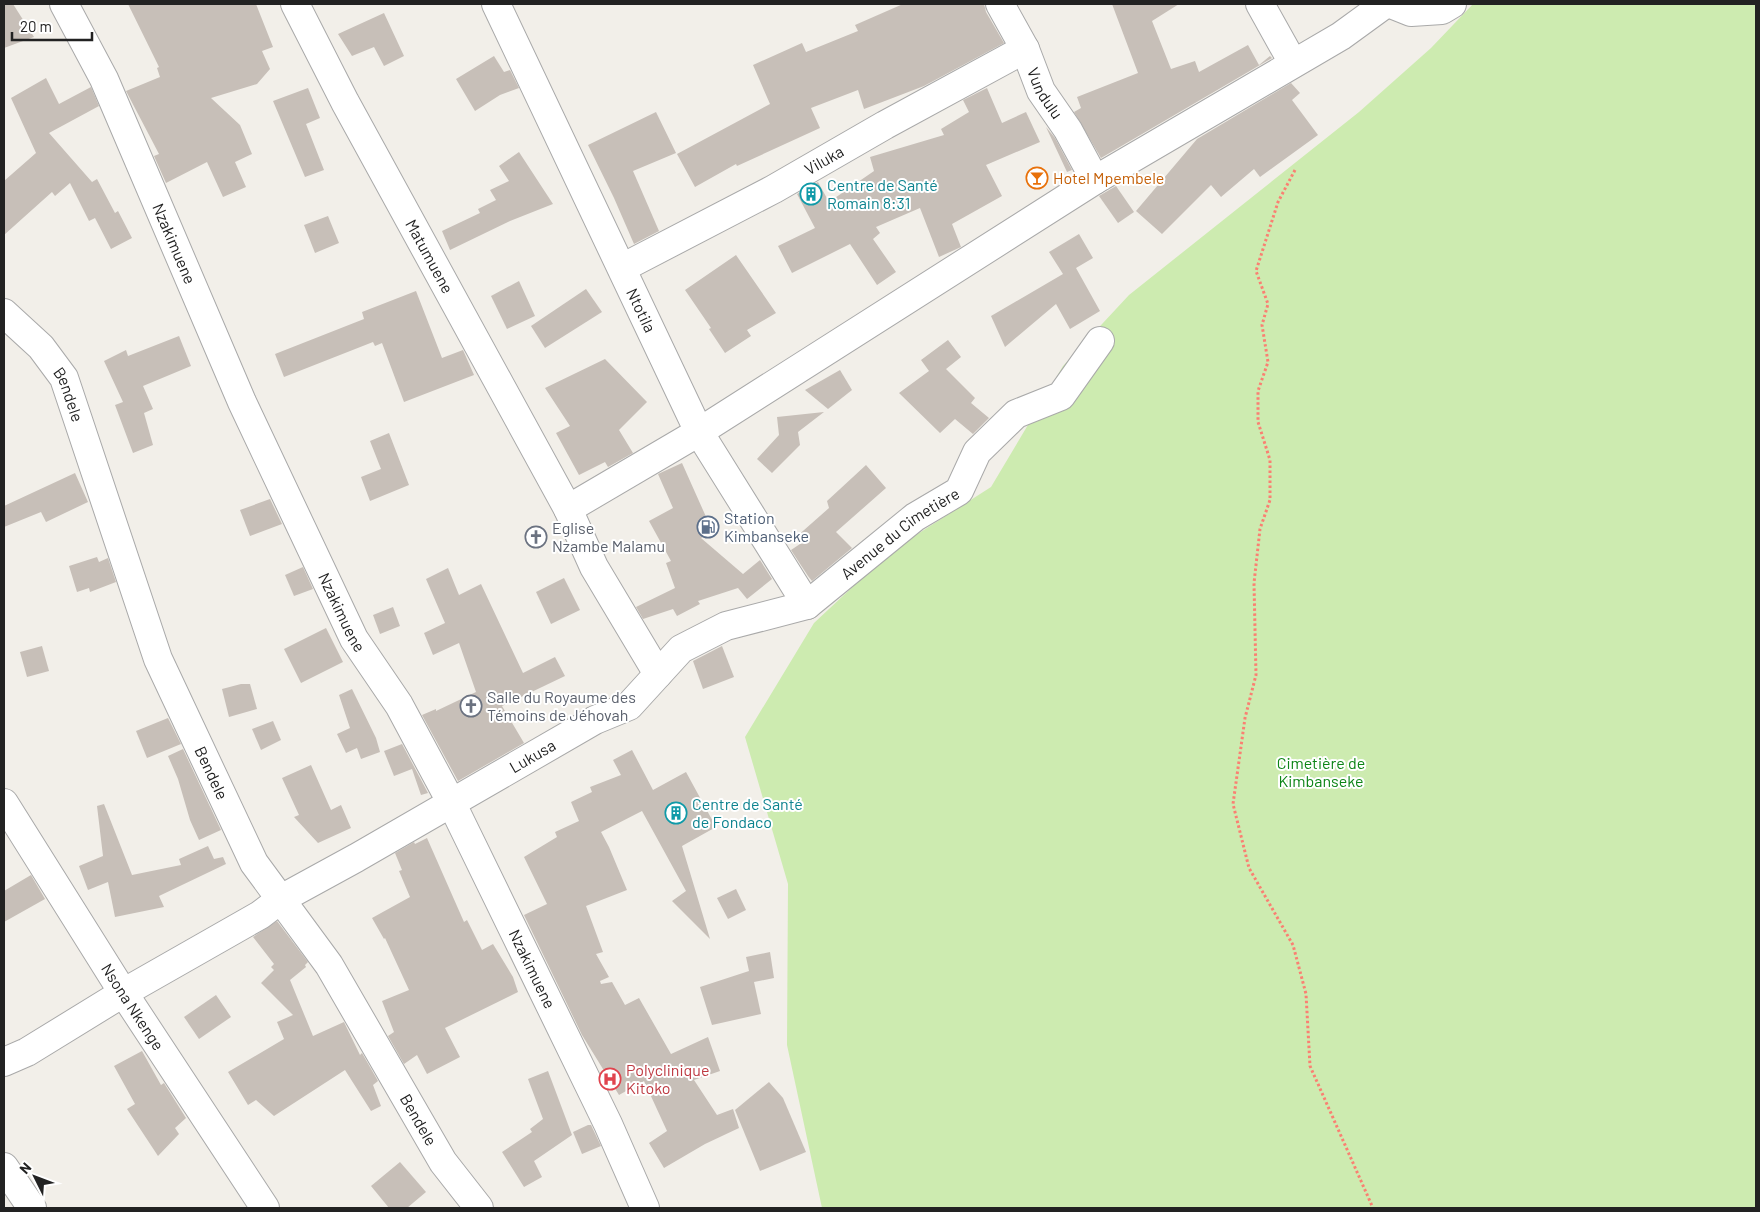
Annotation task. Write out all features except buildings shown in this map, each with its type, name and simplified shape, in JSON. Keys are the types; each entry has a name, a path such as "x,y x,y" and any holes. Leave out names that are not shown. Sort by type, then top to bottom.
{"street":[{"name":"Nzakimuene","path":"64,4 104,79 242,402 354,639 399,706 451,802 603,1115 645,1208"},
{"name":"Matumuene","path":"295,4 344,102 568,509 594,567 658,674"},
{"name":"Ntotila","path":"496,4 700,432 807,605"},
{"name":"Vundulu","path":"1000,4 1025,49 1042,90 1068,130 1095,180"},
{"path":"1260,4 1293,63"},
{"path":"568,509 700,432 1095,180 1341,36 1385,4"},
{"path":"1391,4 1411,12 1442,10 1452,4"},
{"name":"Viluka","path":"622,268 774,188 1025,49"},
{"name":"Bendele","path":"4,314 41,348 64,378 158,659 254,862 329,965 443,1162 479,1208"},
{"name":"Avenue du Cimetière","path":"658,674 681,649 726,626 807,605 915,517 958,491 977,452 1016,414 1061,396 1100,341"},
{"name":"Lukusa","path":"4,1062 27,1052 124,993 260,915 281,899 451,802 595,720 629,706 658,674"},
{"name":"Nsona Nkenge","path":"4,803 124,993 265,1208"},
{"path":"4,1167 32,1208"}],"path":[{"path":"1295,170 1278,202 1256,271 1268,304 1262,325 1268,362 1258,391 1258,422 1270,460 1270,500 1260,529 1254,583 1256,675 1246,718 1233,804 1249,868 1293,945 1306,994 1310,1066 1373,1208"}],"green space":[{"name":"Cimetière de Kimbanseke","path":"1473,4 1756,4 1756,1208 822,1208 787,1045 788,884 745,737 814,623 891,551 991,487 1063,366 1129,295 1359,112 1431,48"}],"place":[{"name":"Hotel Mpembele","path":"1037,178"},
{"name":"Centre de Santé Romain 8:31","path":"811,194"},
{"name":"Station Kimbanseke","path":"708,527"},
{"name":"Eglise Nzambe Malamu","path":"536,537"},
{"name":"Salle du Royaume des Témoins de Jéhovah","path":"471,706"},
{"name":"Centre de Santé de Fondaco","path":"676,813"},
{"name":"Polyclinique Kitoko","path":"610,1079"}]}
